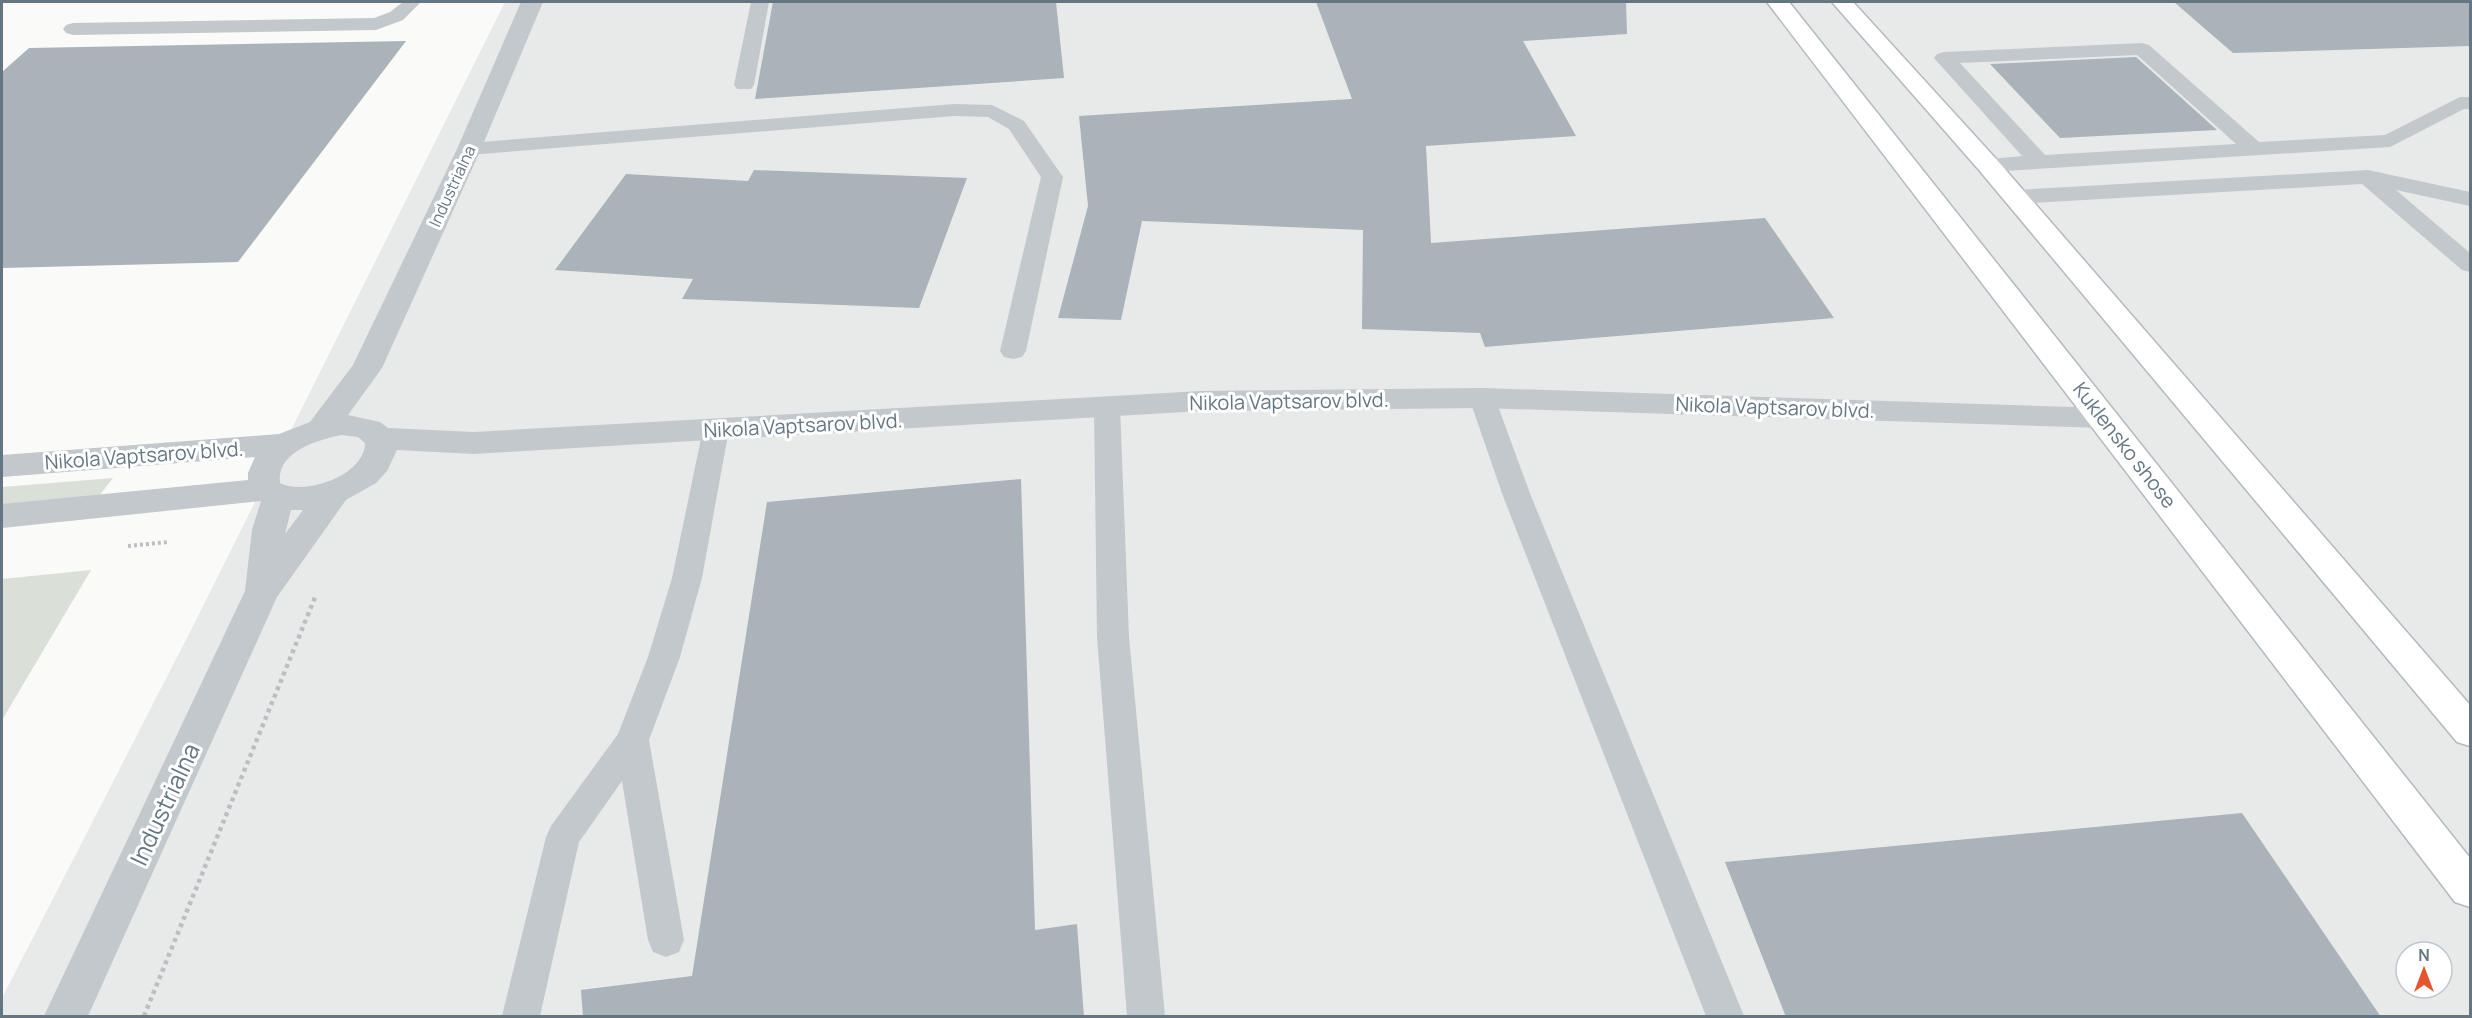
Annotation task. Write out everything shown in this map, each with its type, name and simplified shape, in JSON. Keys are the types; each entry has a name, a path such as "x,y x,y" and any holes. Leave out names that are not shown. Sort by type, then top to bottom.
{"main road":[{"name":"Kuklensko shose","path":"1778,2 2470,889"},
{"path":"1842,2 1988,165 2470,731"}],"street":[{"name":"Industrialna","path":"322,428 367,368 469,149 532,2"},
{"name":"Industrialna","path":"367,368 369,432 381,448 378,460 367,472"},
{"name":"Nikola Vaptsarov blvd.","path":"322,428 341,425 369,432 474,443 1201,401 1482,398 2104,418"},
{"path":"286,444 322,428"},
{"name":"Nikola Vaptsarov blvd.","path":"367,472 474,443"},
{"name":"Industrialna","path":"262,592 273,492 263,479 265,468 273,455 286,444"},
{"name":"Nikola Vaptsarov blvd.","path":"2,466 286,444"},
{"path":"2,516 273,492 295,499 314,498 334,492 367,472"},
{"name":"Industrialna","path":"66,1017 262,592 334,492"}],"lane":[{"path":"73,29 376,24 394,18 405,11 411,2"},
{"path":"744,85 760,2"},
{"path":"2039,162 1944,58 2142,49 2253,148"},
{"path":"1988,165 2390,141 2460,104 2470,103"},
{"path":"469,149 954,110 993,111 1017,125 1052,177 1013,351"},
{"path":"2015,197 2368,177 2470,199"},
{"path":"2368,177 2470,265"},
{"path":"1482,398 1517,496 1725,1017"},
{"path":"1107,407 1113,637 1146,1017"},
{"path":"522,1017 563,837 632,740 664,657 687,578 716,429"},
{"path":"632,740 666,940"}],"path":[{"path":"144,1017 318,588"}],"shaded area":[{"path":"505,2 2470,2 2470,1016 2,1016 2,998 192,628"},
{"path":"113,478 95,501 2,509 2,487"},
{"path":"91,570 2,720 2,579"}],"building":[{"path":"773,2 1056,2 1064,78 755,99"},
{"path":"1316,2 1626,2 1627,34 1523,41 1576,136 1426,146 1431,243 1765,218 1834,318 1485,347 1480,333 1362,329 1363,230 1142,221 1121,320 1058,318 1088,206 1079,116 1352,99"},
{"path":"2174,2 2470,2 2470,46 2233,53"},
{"path":"406,41 238,262 2,268 2,72 29,48"},
{"path":"2136,57 2217,130 2060,138 1990,64"},
{"path":"754,170 967,178 919,308 682,299 693,279 555,270 626,174 748,181"},
{"path":"1021,479 1035,930 1077,924 1084,1017 583,1017 581,990 692,976 767,502"},
{"path":"2242,813 2381,1017 1786,1017 1725,862"}]}
